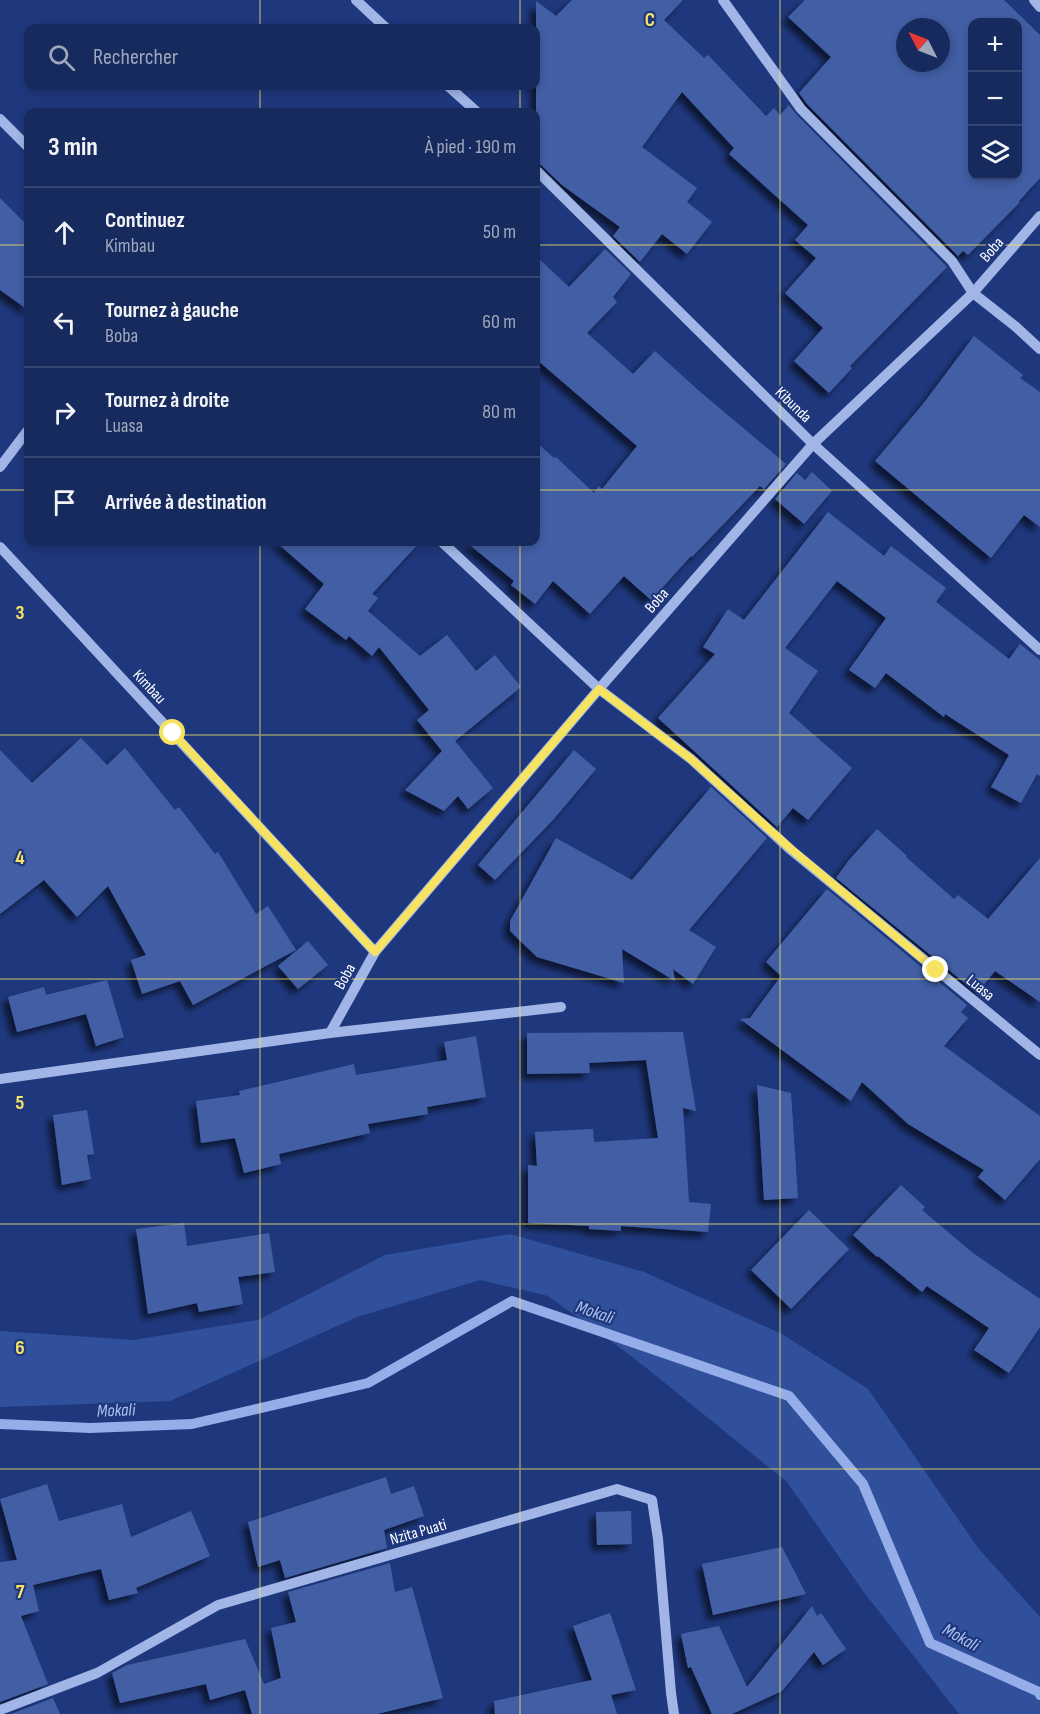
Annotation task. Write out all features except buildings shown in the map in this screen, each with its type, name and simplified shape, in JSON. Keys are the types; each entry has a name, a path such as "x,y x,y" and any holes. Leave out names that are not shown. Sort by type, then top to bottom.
{"street":[{"path":"356,0 382,24"},
{"path":"723,0 801,109 952,261 973,293 1016,326 1040,349"},
{"path":"1034,0 1040,7"},
{"path":"452,90 473,108"},
{"path":"0,119 24,143"},
{"name":"Kibunda","path":"540,175 813,444 1040,650"},
{"name":"Boba","path":"330,1033 375,952 599,689 813,444 973,293 1040,216"},
{"path":"0,467 24,435"},
{"name":"Luasa","path":"446,546 599,689 691,759 800,857 1040,1055"},
{"name":"Kimbau","path":"0,547 375,952"},
{"path":"0,1079 330,1033 561,1007"},
{"name":"Nzita Puati","path":"0,1710 98,1673 218,1605 617,1489 652,1500 658,1539 674,1714"}],"shaded area":[{"path":"510,1234 644,1272 782,1334 868,1389 978,1548 1040,1617 1040,1714 959,1714 863,1591 787,1482 634,1358 548,1296 480,1280 357,1317 170,1401 0,1407 0,1331 133,1340 258,1320 385,1255"}],"waterway":[{"name":"Mokali","path":"0,1424 90,1428 192,1424 368,1383 512,1301 789,1396 863,1484 930,1643 1039,1692 1040,1695"}],"route":[{"path":"173,733 375,952 599,689 691,759 791,849 936,970"}]}
